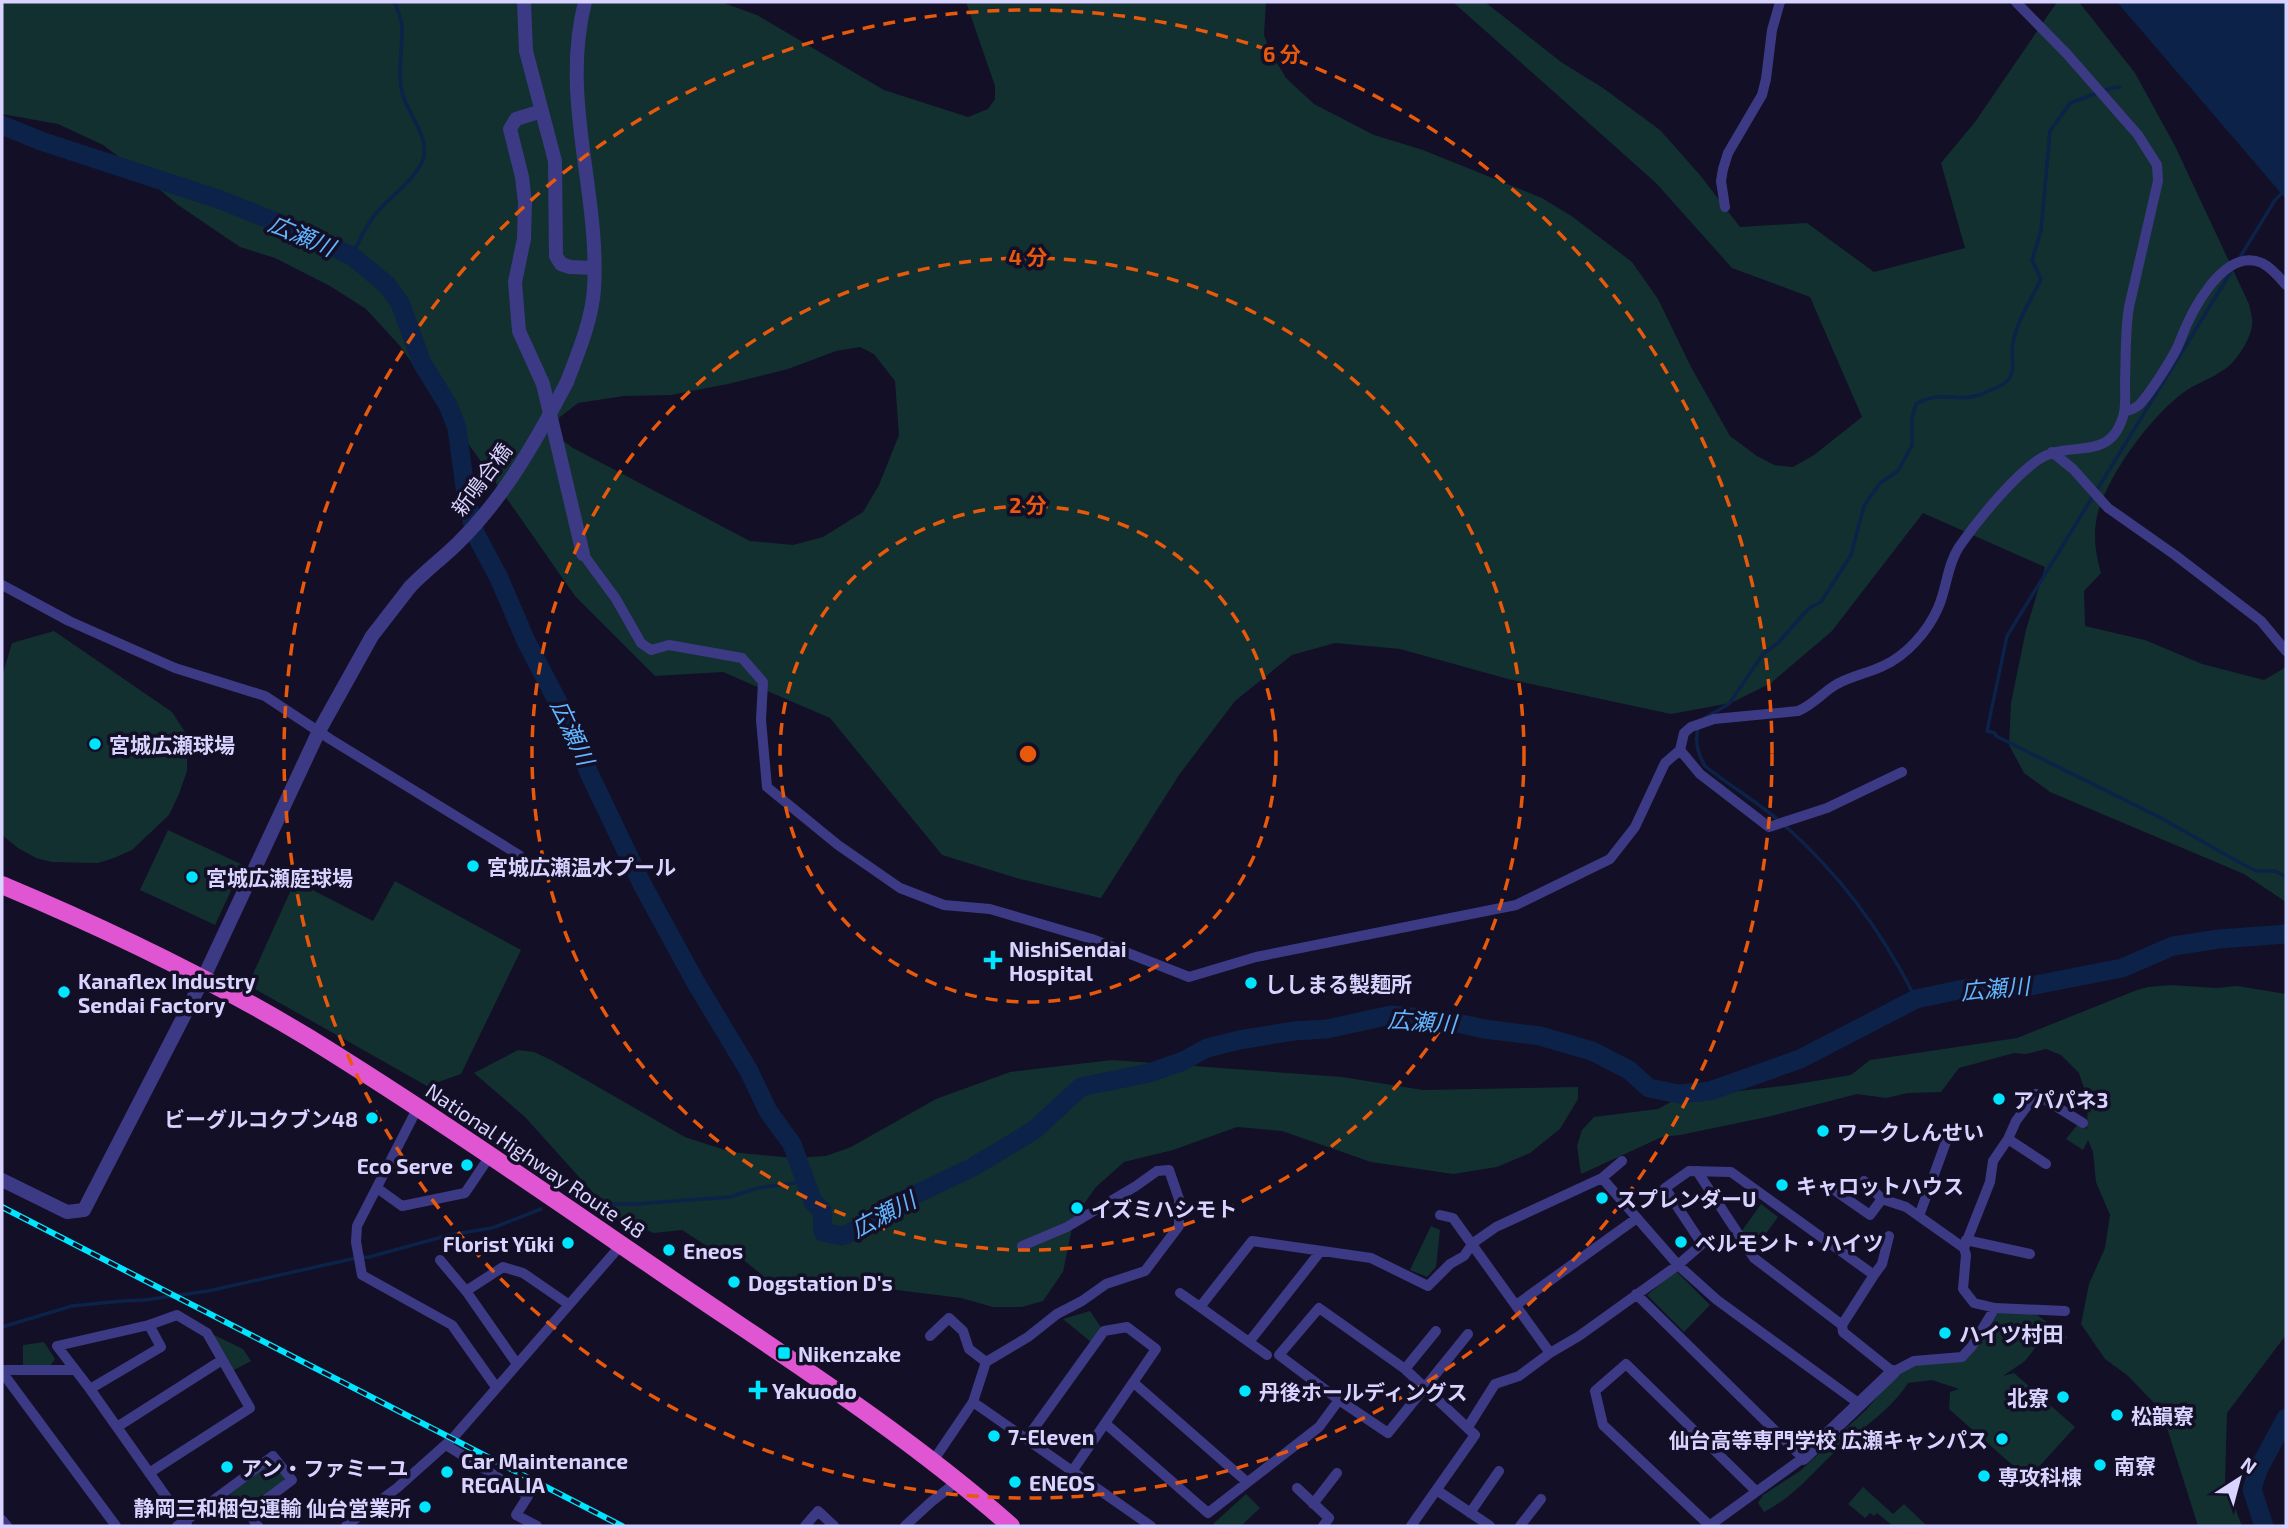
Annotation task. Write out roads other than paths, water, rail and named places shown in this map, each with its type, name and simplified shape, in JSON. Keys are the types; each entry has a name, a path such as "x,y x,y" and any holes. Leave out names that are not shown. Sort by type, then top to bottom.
{"highway":[{"name":"National Highway Route 48","path":"2,885 96,925 203,979 307,1037 418,1107 851,1402 933,1461 1011,1526"}],"street":[{"path":"524,2 526,51 555,161 556,256 561,264 570,267 594,268"},
{"name":"新鳴合橋","path":"2,1180 67,1212 84,1210 203,979 319,731 372,636 410,587 459,542 506,487 536,441 567,382 591,309 594,290 593,227 577,113 575,75 585,2"},
{"path":"1725,207 1721,181 1723,169 1728,153 1762,95 1772,30 1780,2"},
{"path":"542,110 516,119 510,129 522,177 525,211 524,239 515,282 519,331 543,384 583,554 616,599 641,643 651,650 669,645 742,659 763,682 761,720 767,787 838,845 900,888 944,905 990,909 1092,939 1189,977 1256,957 1516,905 1610,859 1635,827 1665,763 1680,750 1684,733 1698,724 1726,717 1798,711 1836,684 1897,659 1938,609 1954,556 1967,536 2026,470 2052,452 2104,445 2116,431 2124,412 2126,324 2144,232 2158,181 2157,164 2129,125 2067,54 2016,2"},
{"path":"2124,412 2138,407 2145,397 2180,341 2195,307 2217,277 2231,267 2255,261 2276,272 2286,285"},
{"path":"2052,452 2073,469 2108,508 2175,555 2260,621 2286,651"},
{"path":"2,585 69,621 175,668 265,696 519,855"},
{"path":"1680,750 1700,774 1769,827 1827,808 1902,772"},
{"path":"2065,1311 1995,1308 1973,1303 1963,1289 1965,1244 1990,1182 1993,1161 2016,1121 2036,1094 2083,1123"},
{"path":"418,1107 356,1226 362,1275 452,1325 496,1387"},
{"path":"1919,1216 1947,1139"},
{"path":"2008,1139 2046,1164"},
{"path":"377,1188 402,1206 465,1193 490,1156"},
{"path":"1200,1307 1252,1241 1371,1258 1428,1286 1464,1256 1473,1244 1514,1217 1602,1178 1622,1161"},
{"path":"933,1461 973,1402 986,1362 1106,1284 1145,1271 1179,1226 1180,1199 1170,1171 1157,1171 1067,1227 1022,1246"},
{"path":"1468,1427 1495,1384 1519,1376 1579,1336 1678,1265 1702,1244 1665,1188 1689,1171 1731,1172 1874,1275"},
{"path":"1697,1171 1754,1258 1842,1325"},
{"path":"1602,1178 1678,1265 1717,1300 1861,1405"},
{"path":"1864,1181 1882,1199 1906,1207 1965,1244 2030,1254"},
{"path":"1834,1190 1870,1215 1882,1199"},
{"path":"1440,1215 1453,1218 1550,1353"},
{"path":"1516,1306 1637,1218"},
{"path":"1889,1236 1882,1265 1842,1325 1843,1332 1893,1372"},
{"path":"346,1526 397,1488 446,1445 621,1245"},
{"path":"1249,1342 1320,1252"},
{"path":"440,1260 466,1291 517,1363"},
{"path":"466,1291 503,1267 523,1273 568,1304"},
{"path":"1180,1293 1267,1355"},
{"path":"1636,1294 1803,1458"},
{"path":"1411,1526 1475,1435 1423,1388 1405,1369 1318,1308 1279,1355 1388,1433 1423,1388 1468,1334"},
{"path":"1756,1491 1626,1364 1595,1391 1603,1425 1709,1526 1803,1458 1893,1372 1914,1361 1962,1357 1972,1346 1995,1308"},
{"path":"149,1473 250,1408 207,1334 177,1315 149,1325 57,1346 117,1427 183,1525 273,1456 292,1480 248,1513 258,1526"},
{"path":"930,1336 949,1318 963,1331 969,1349 986,1362"},
{"path":"90,1389 161,1347 149,1325"},
{"path":"1027,1438 1104,1331 1127,1327 1156,1349 1073,1470"},
{"path":"1405,1369 1436,1331"},
{"path":"117,1427 222,1360"},
{"path":"2,1371 75,1370"},
{"path":"2,1371 116,1526"},
{"path":"1134,1383 1247,1482"},
{"path":"1106,1424 1208,1513 1319,1427 1339,1400"},
{"path":"973,1402 1151,1526"},
{"path":"446,1445 528,1496 508,1526"},
{"path":"1470,1513 1499,1471"},
{"path":"1313,1504 1337,1473"},
{"path":"905,1526 958,1481"},
{"path":"1297,1488 1329,1518 1323,1526"},
{"path":"1441,1493 1490,1526"},
{"path":"1520,1526 1541,1499"},
{"path":"805,1526 818,1511 834,1526"},
{"path":"516,1515 537,1526"},
{"path":"2,1520 7,1526"}],"water":[{"path":"2117,2 2286,2 2286,199"}],"waterway":[{"path":"352,256 371,220 413,175 422,162 424,153 421,135 402,92 402,24 395,2"},
{"path":"1706,717 1729,704 1763,654 1778,643 1809,608 1821,602 1851,555 1864,506 1880,483 1898,471 1912,445 1912,418 1916,404 1934,397 1963,398 1979,395 1999,387 2011,376 2015,335 2041,279 2032,260 2041,231 2050,131 2070,103 2120,87"},
{"name":"広瀬川","path":"2,125 41,141 221,200 296,230 352,256 387,285 400,303 422,363 448,405 457,428 466,495 475,533 499,578 526,641 574,733 589,773 643,886 696,983 749,1071 768,1111 792,1144 813,1202 822,1210 823,1232 842,1236 871,1224 904,1200 973,1167 1033,1131 1081,1087 1149,1073 1183,1061 1207,1048 1239,1040 1294,1031 1327,1029 1391,1015 1444,1020 1484,1029 1540,1036 1592,1051 1629,1070 1649,1088 1679,1094 1710,1091 1800,1059 1916,999 1963,989 2020,988 2122,968 2173,946 2219,939 2286,934"},
{"path":"2239,259 2275,200 2286,189"},
{"path":"2231,272 2007,636 1987,731 2161,818 2244,865 2257,871 2275,871 2286,877"},
{"path":"1699,726 1698,746 1705,766 1774,816 1823,863 1874,928 1916,999"},
{"path":"572,1197 608,1204 635,1204 730,1197 758,1188 808,1181"},
{"path":"2,1327 72,1306 208,1291 369,1257 449,1235 492,1228 541,1209"},
{"name":"広瀬川","path":"2264,1526 2252,1489 2258,1470 2286,1418"}],"railway":[{"path":"2,1207 622,1526"}],"place":[{"name":"宮城広瀬球場","path":"95,744"},
{"name":"宮城広瀬温水プール","path":"473,866"},
{"name":"宮城広瀬庭球場","path":"192,877"},
{"name":"NishiSendai Hospital","path":"993,960"},
{"name":"ししまる製麺所","path":"1251,983"},
{"name":"Kanaflex Industry Sendai Factory","path":"64,992"},
{"name":"アパパネ3","path":"1999,1099"},
{"name":"ビーグルコクブン48","path":"372,1118"},
{"name":"ワークしんせい","path":"1823,1131"},
{"name":"Eco Serve","path":"467,1165"},
{"name":"キャロットハウス","path":"1782,1185"},
{"name":"スプレンダーU","path":"1602,1198"},
{"name":"イズミハシモト","path":"1077,1208"},
{"name":"ベルモント・ハイツ","path":"1681,1242"},
{"name":"Florist Yūki","path":"568,1243"},
{"name":"Eneos","path":"669,1250"},
{"name":"Dogstation D's","path":"734,1282"},
{"name":"ハイツ村田","path":"1945,1333"},
{"name":"Nikenzake","path":"784,1353"},
{"name":"Yakuodo","path":"758,1390"},
{"name":"丹後ホールディングス","path":"1245,1391"},
{"name":"北寮","path":"2063,1397"},
{"name":"松韻寮","path":"2117,1415"},
{"name":"7-Eleven","path":"994,1436"},
{"name":"仙台高等専門学校 広瀬キャンパス","path":"2002,1439"},
{"name":"南寮","path":"2100,1465"},
{"name":"アン・ファミーユ","path":"227,1467"},
{"name":"Car Maintenance REGALIA","path":"447,1472"},
{"name":"専攻科棟","path":"1984,1476"},
{"name":"ENEOS","path":"1015,1482"},
{"name":"静岡三和梱包運輸 仙台営業所","path":"425,1507"}]}
